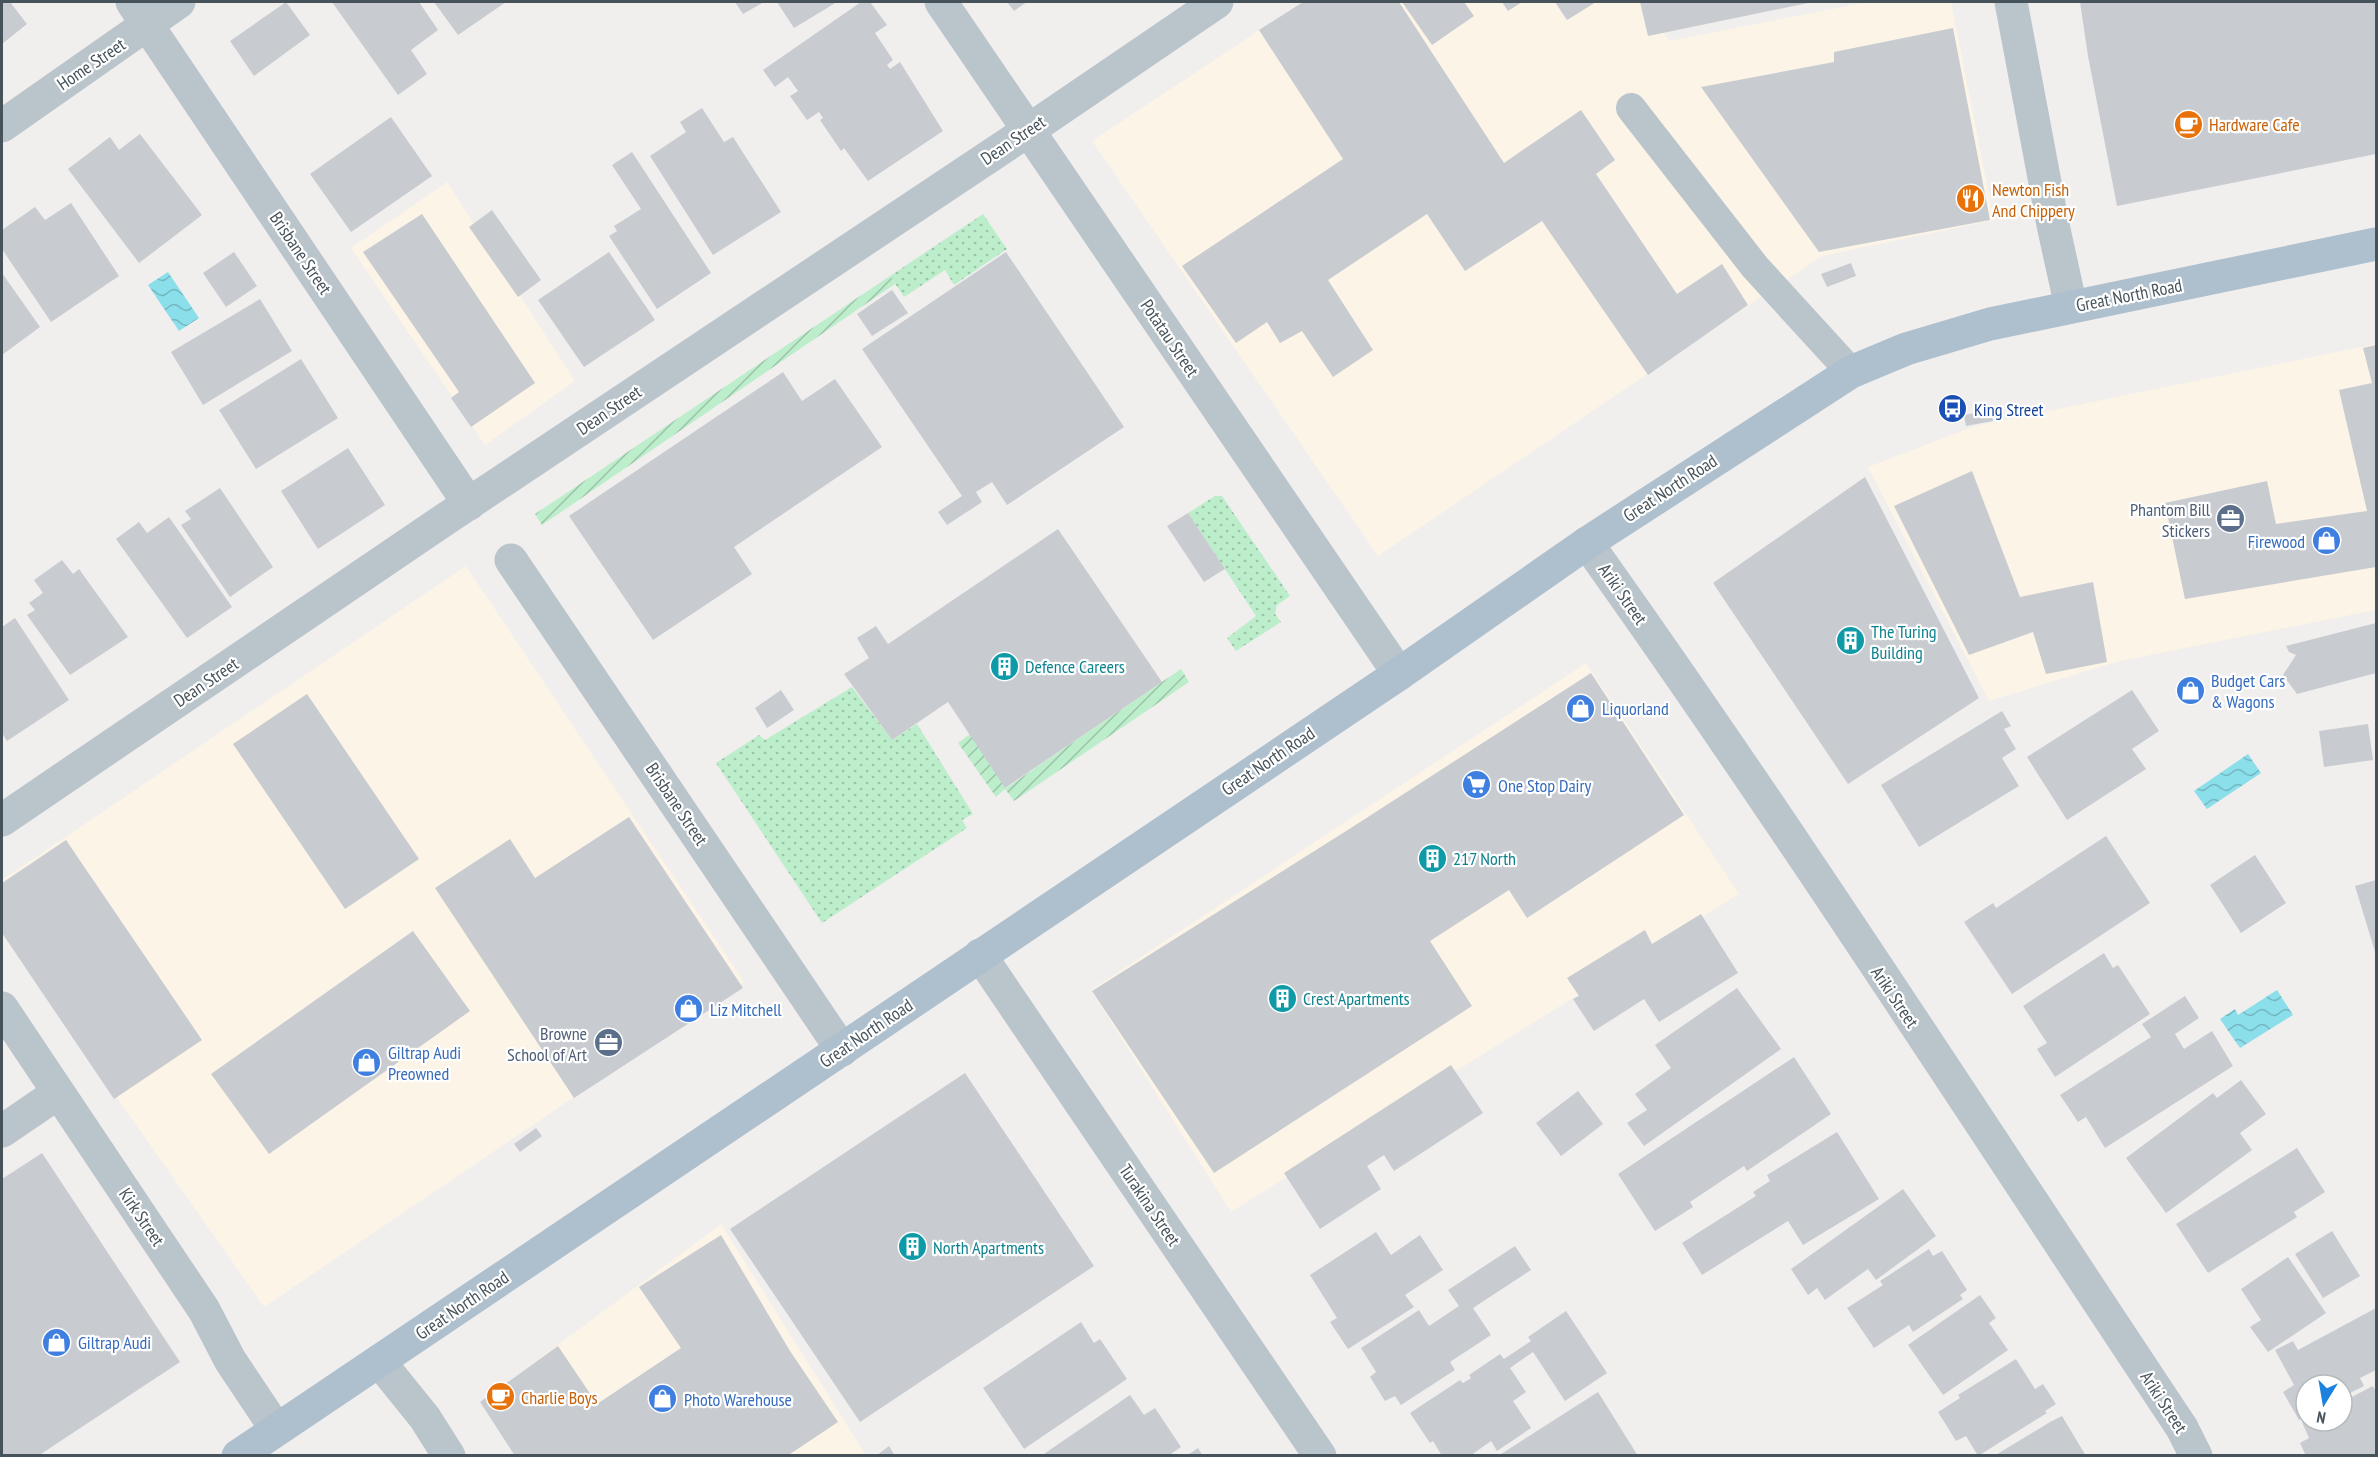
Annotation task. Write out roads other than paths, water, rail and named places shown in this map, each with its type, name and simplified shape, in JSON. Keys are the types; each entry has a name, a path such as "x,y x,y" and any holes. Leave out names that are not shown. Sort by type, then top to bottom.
{"main road":[{"name":"Great North Road","path":"238,1455 1399,674 1587,543 1851,372 1906,349 1990,324 2376,244"}],"street":[{"name":"Home Street","path":"2,126 140,13 179,2"},
{"name":"Potatau Street","path":"941,2 1399,674"},
{"name":"Dean Street","path":"2,820 1217,2"},
{"path":"2011,2 2053,225 2071,307"},
{"name":"Brisbane Street","path":"140,13 469,504"},
{"name":"Ariki Street","path":"1587,543 1794,845 2182,1428 2196,1455"},
{"name":"Brisbane Street","path":"511,560 842,1050"},
{"name":"Turakina Street","path":"980,955 1320,1455"},
{"name":"Kirk Street","path":"2,1008 204,1310 230,1360 276,1429"},
{"path":"2,1131 58,1093"},
{"path":"379,1360 425,1418 449,1455"}],"lane":[{"path":"1631,108 1755,267 1851,372"}],"water":[{"path":"168,272 199,318 179,331 148,285"},
{"path":"2248,754 2261,773 2207,809 2194,791"},
{"path":"2277,990 2293,1015 2240,1048 2220,1019 2235,1009 2238,1015"}],"place":[{"name":"Hardware Cafe","path":"2188,124"},
{"name":"Newton Fish And Chippery","path":"1971,199"},
{"name":"King Street","path":"1953,409"},
{"name":"Phantom Bill Stickers","path":"2231,519"},
{"name":"Firewood","path":"2326,541"},
{"name":"The Turing Building","path":"1850,641"},
{"name":"Defence Careers","path":"1004,666"},
{"name":"Budget Cars & Wagons","path":"2190,690"},
{"name":"Liquorland","path":"1581,708"},
{"name":"One Stop Dairy","path":"1477,785"},
{"name":"217 North","path":"1432,858"},
{"name":"Crest Apartments","path":"1282,998"},
{"name":"Liz Mitchell","path":"689,1009"},
{"name":"Browne School of Art","path":"608,1043"},
{"name":"Giltrap Audi Preowned","path":"367,1062"},
{"name":"North Apartments","path":"912,1247"},
{"name":"Giltrap Audi","path":"57,1342"},
{"name":"Charlie Boys","path":"500,1397"},
{"name":"Photo Warehouse","path":"663,1399"}]}
